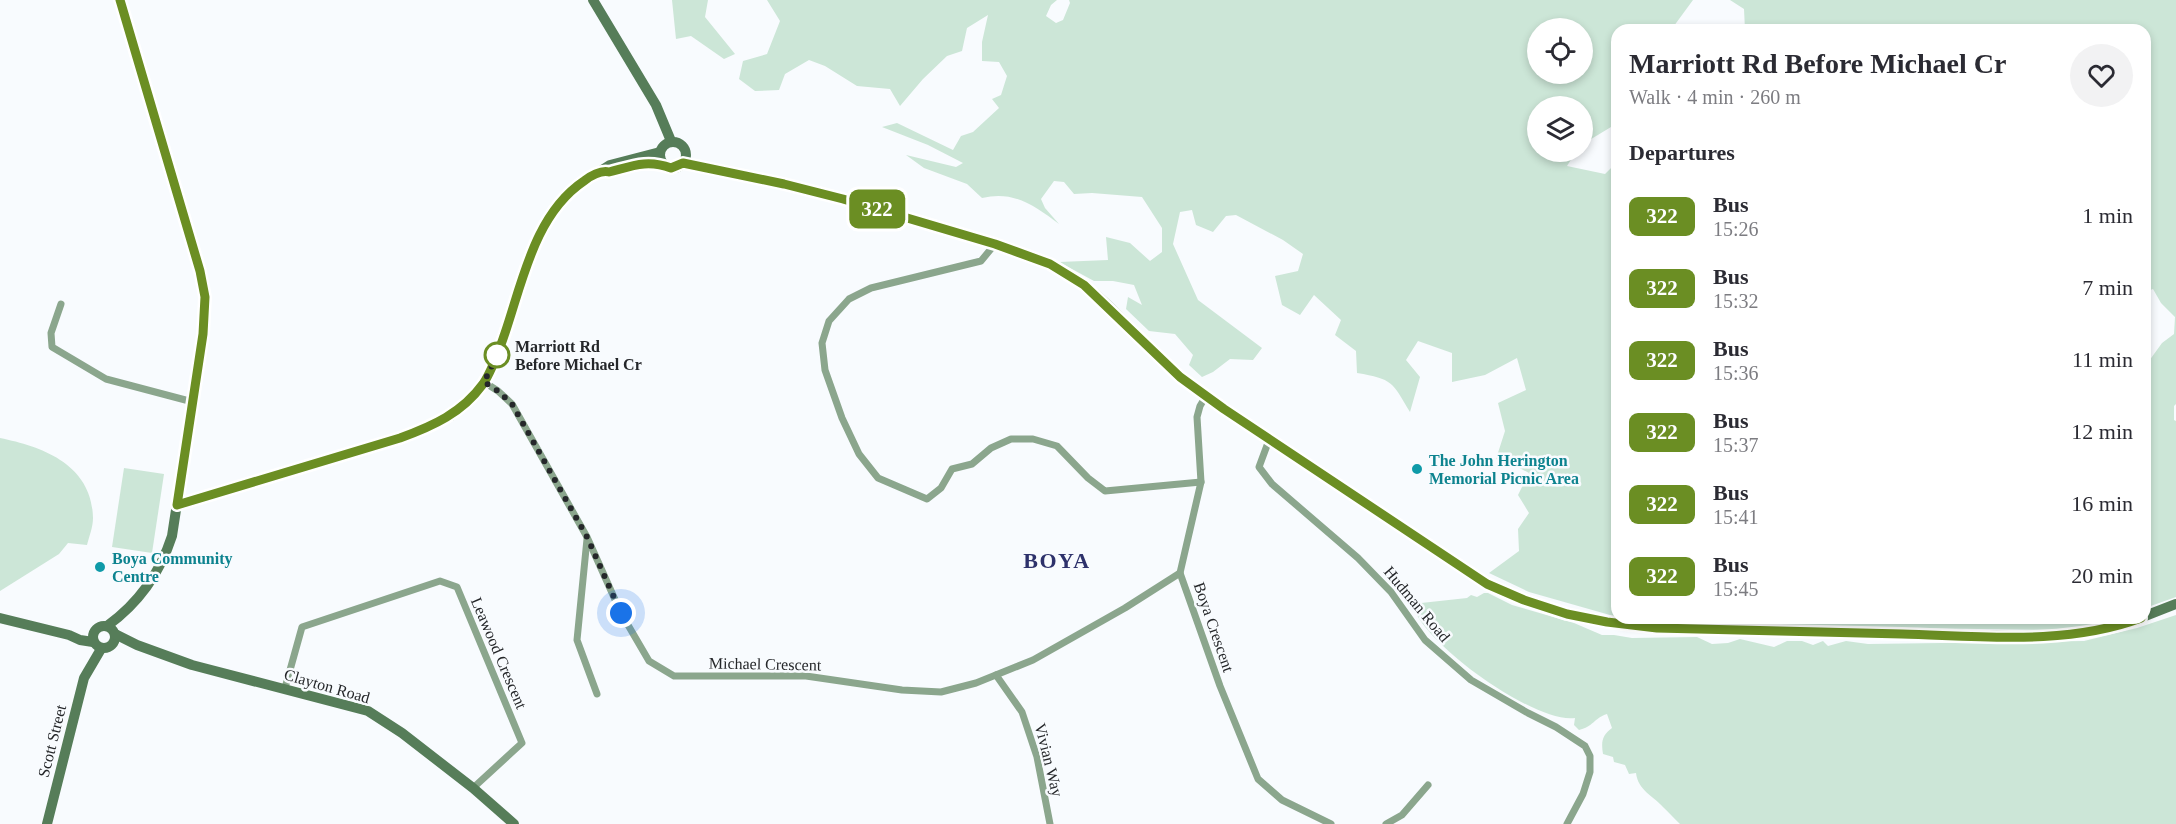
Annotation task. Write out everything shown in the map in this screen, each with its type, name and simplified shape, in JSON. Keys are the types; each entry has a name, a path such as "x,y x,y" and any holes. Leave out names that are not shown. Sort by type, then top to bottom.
{"street":[{"path":"99,643 101,626 112,631 124,613 139,598 165,558 172,536 203,334 205,297 200,271 120,0"},
{"path":"593,0 662,118 665,146 663,164"},
{"path":"177,505 400,438 451,416 465,405 484,382 499,351 539,233 559,203 571,190 586,179 604,171 610,165 665,146 681,144 684,158"},
{"path":"604,171 609,172 648,163 663,164 671,168 684,158"},
{"path":"684,158 715,169 843,199 995,244 1050,264 1084,285 1162,361 1206,396 1487,584 1524,600 1567,614 1611,622"},
{"path":"995,244 981,261 871,288 849,299 829,321 822,343 825,370 842,418 859,454 878,478 927,499 941,488 952,469 972,464 991,448 1011,439 1033,439 1058,446 1088,478 1105,491 1200,482"},
{"path":"61,304 51,333 52,347 106,379 193,402"},
{"name":"Michael Crescent","path":"484,382 512,404 587,537 621,613 649,661 674,676 806,676 902,690 941,692 976,683 1033,660 1125,608 1180,573"},
{"name":"Boya Crescent","path":"1206,396 1197,417 1200,482 1180,573 1220,686 1258,779 1282,800 1331,824"},
{"name":"Hudman Road","path":"1269,440 1259,467 1272,484 1358,558 1391,592 1425,640 1471,680 1586,746 1590,756 1590,772 1583,794 1568,824"},
{"path":"587,537 577,640 597,694"},
{"name":"Leawood Crescent","path":"285,688 302,627 440,581 457,587 522,743 473,788"},
{"path":"2151,614 2176,604"},
{"name":"Clayton Road","path":"0,618 69,635 80,640 137,645"},
{"path":"1624,624 1657,628 2045,636 2077,634 2125,624"},
{"name":"Scott Street","path":"47,824 84,678 93,665 99,643 115,642 112,631"},
{"name":"Clayton Road","path":"112,631 137,645 192,665 368,711 402,733 473,788 514,824"},
{"name":"Vivian Way","path":"996,675 1022,712 1037,757 1050,824"},
{"path":"1386,824 1402,815 1428,785"}],"green space":[{"path":"672,0 708,0 705,17 735,54 724,59 691,36 676,39"},
{"path":"767,0 1057,0 1051,5 1046,16 1056,23 1063,20 1070,3 1069,0 1693,0 1675,24 1611,24 1611,127 1593,138 1593,96 1527,96 1527,162 1570,162 1567,166 1605,174 1611,168 1611,615 1529,592 1489,573 1519,551 1518,529 1529,513 1518,495 1529,473 1496,459 1505,431 1498,403 1526,390 1517,358 1485,375 1452,382 1452,353 1418,341 1406,360 1420,377 1410,412 1395,388 1385,380 1357,373 1356,351 1335,335 1341,320 1314,295 1300,315 1282,305 1275,276 1298,271 1303,254 1283,240 1236,215 1226,216 1213,232 1196,225 1192,210 1180,212 1173,244 1198,300 1262,348 1253,360 1230,359 1202,377 1189,365 1193,355 1175,334 1149,331 1126,309 1128,297 1142,305 1134,285 1113,281 1094,281 1059,262 1108,260 1106,237 1130,243 1150,261 1162,252 1162,228 1142,197 1074,194 1064,182 1054,181 1041,199 1045,208 1059,224 1024,201 1004,196 982,198 967,184 924,168 906,155 956,167 963,163 928,145 882,127 897,123 953,150 961,136 973,132 999,108 992,99 1001,95 1007,76 999,62 982,61 982,42 988,15 967,28 962,51 947,56 900,106 890,89 857,86 825,66 809,60 785,74 779,90 755,91 739,79 743,61 767,54 780,21"},
{"path":"1730,0 2176,0 2176,404 2174,420 2176,421 2176,597 2151,606 2151,358 2162,343 2174,334 2175,317 2161,303 2153,289 2151,290 2151,24 1745,24 1744,9"},
{"path":"0,438 48,453 75,472 84,484 91,500 93,518 87,545 68,543 59,554 0,591"},
{"path":"124,468 164,474 152,553 112,547"},
{"path":"1488,593 1512,605 1574,623 1602,635 1632,638 1697,637 1712,644 1728,643 1740,639 1774,647 1787,641 1802,641 1813,645 1823,641 1828,646 1846,641 1868,644 2084,641 2137,628 2176,615 2176,824 1680,824 1643,788 1636,773 1629,774 1625,765 1614,762 1613,757 1603,754 1603,739 1612,728 1607,714 1579,730 1574,725 1575,718 1557,716 1508,695 1457,659 1420,620 1412,604 1467,598 1471,595 1477,597"},
{"path":"1732,624 2099,624 2056,630"}],"bus line":[{"name":"322","path":"120,0 200,271 205,297 201,353 177,505 400,438 451,416 474,396 491,369 539,233 559,203 586,179 604,171 609,172 648,163 675,168 683,163 843,199 995,244 1050,264 1084,285 1180,377 1269,440 1321,472 1452,562 1487,584 1524,600 1567,614 1611,622"},
{"name":"322","path":"1624,624 1657,628 2045,636 2077,634 2125,624"}],"place":[{"name":"Marriott Rd Before Michael Cr","path":"497,355"},
{"name":"The John Herington Memorial Picnic Area","path":"1417,469"},
{"name":"Boya Community Centre","path":"100,567"}],"district":[{"name":"BOYA","path":"1057,560"}],"route":[{"path":"497,355 499,351 484,382 512,404 587,537 621,613"}]}
